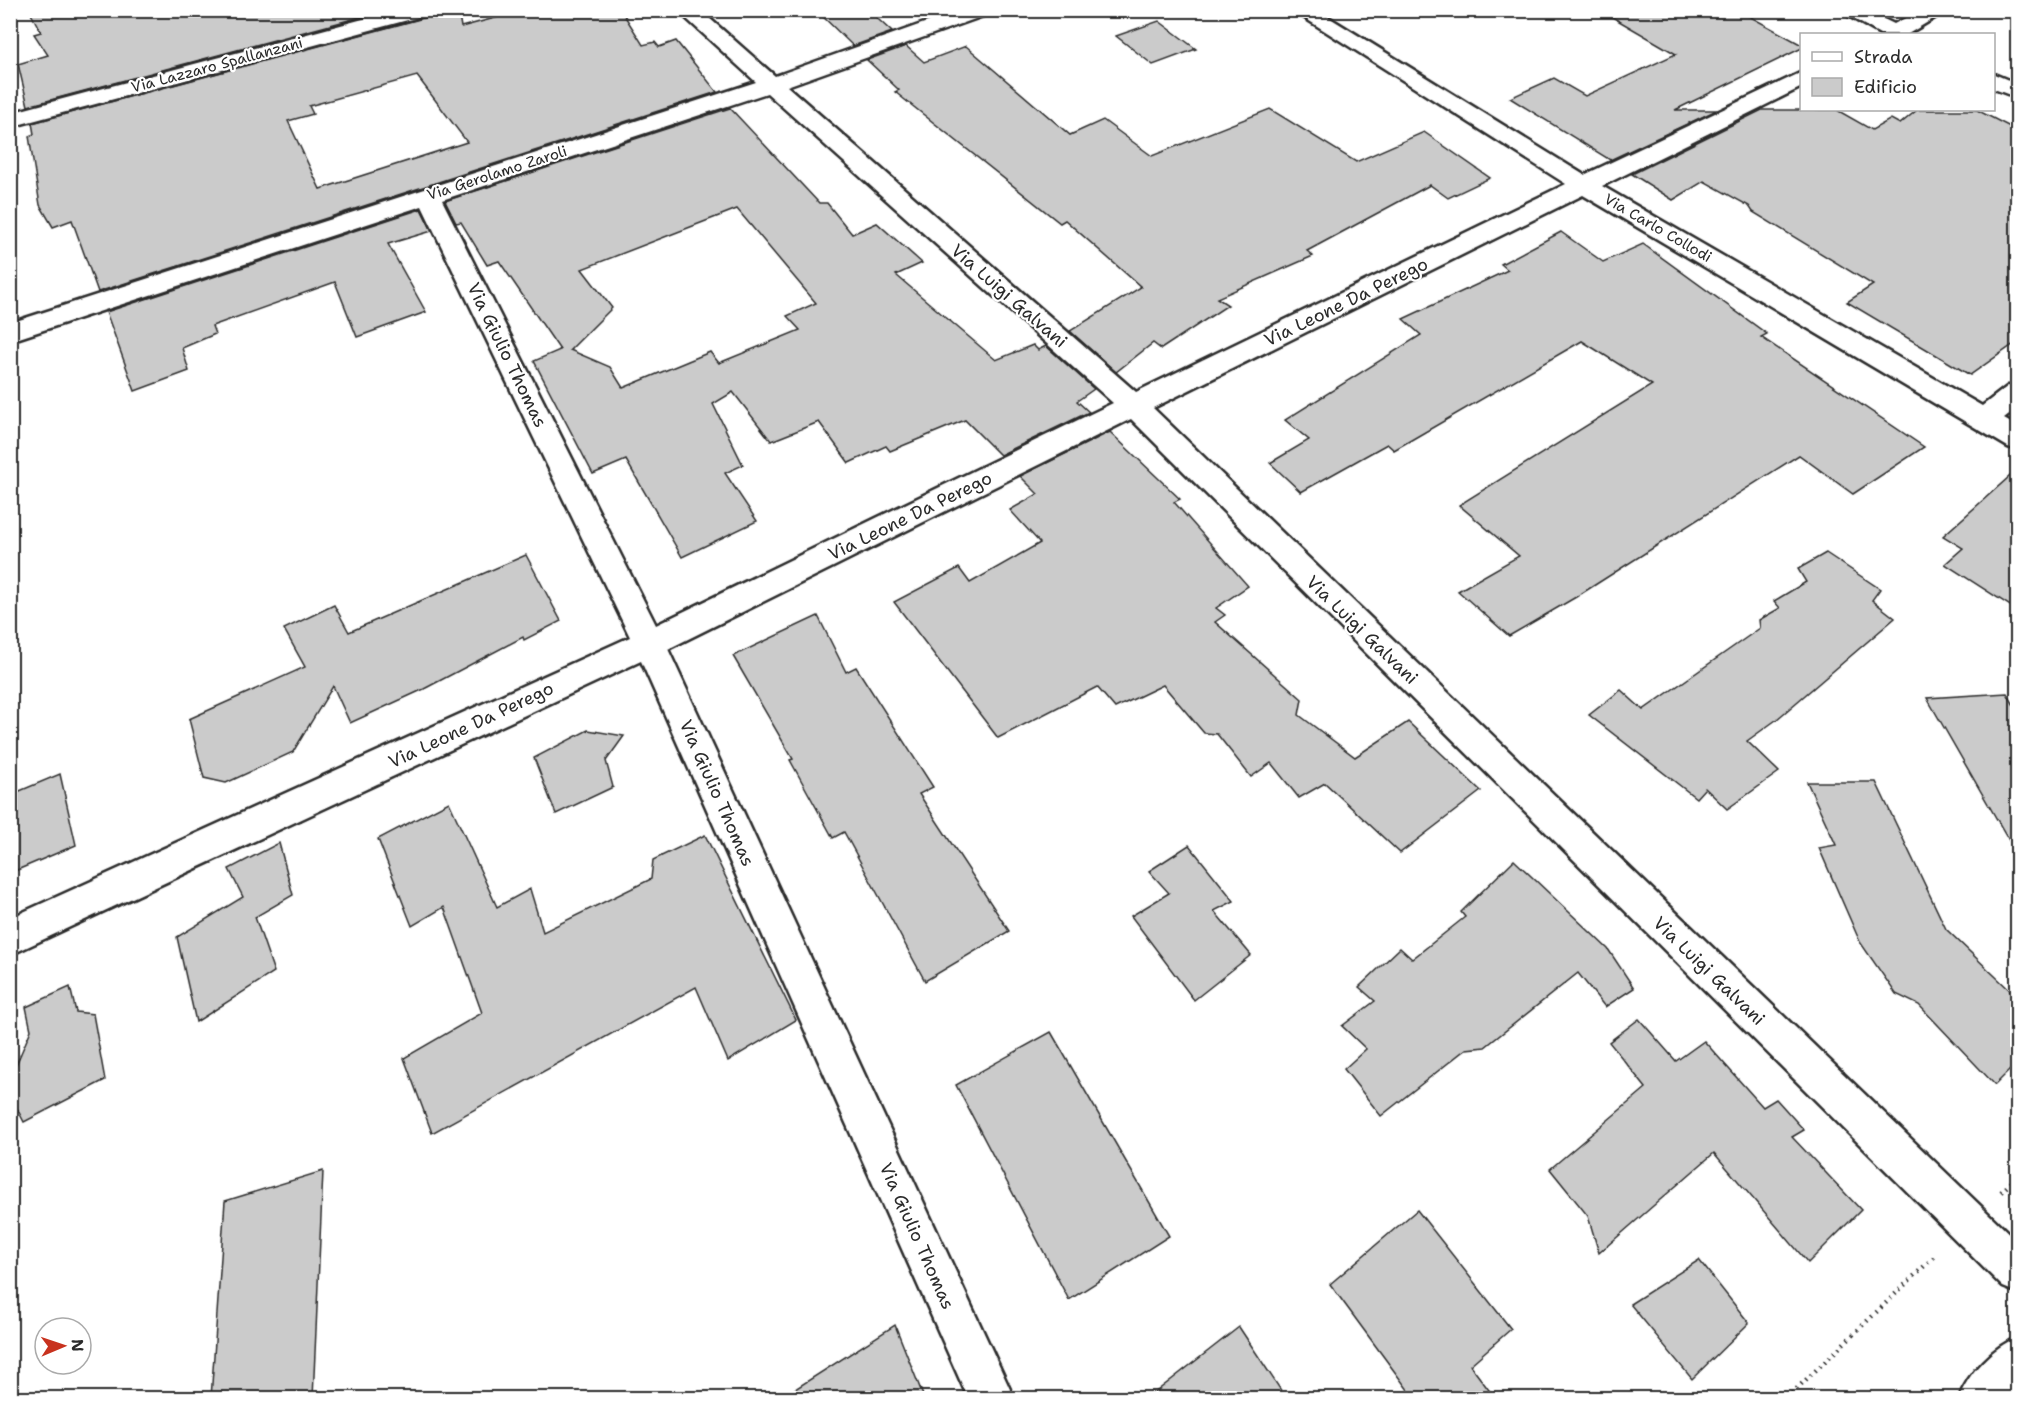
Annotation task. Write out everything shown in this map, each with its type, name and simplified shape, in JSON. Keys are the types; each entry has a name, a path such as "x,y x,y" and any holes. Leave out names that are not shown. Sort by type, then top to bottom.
{"street":[{"name":"Via Lazzaro Spallanzani","path":"10,120 423,10"},
{"name":"Via Luigi Galvani","path":"687,10 770,86 1134,406 2018,1272"},
{"name":"Via Gerolamo Zaroli","path":"10,332 770,86 982,10"},
{"name":"Via Carlo Collodi","path":"1302,10 1584,185 2018,440"},
{"path":"1848,10 1892,33"},
{"path":"1896,33 1938,10"},
{"name":"Via Leone Da Perego","path":"10,937 649,643 1800,79"},
{"path":"1995,81 2018,92"},
{"name":"Via Giulio Thomas","path":"428,195 649,643 991,1398"},
{"path":"1984,419 2018,393"},
{"path":"1982,1398 2018,1359"}],"path":[{"path":"1787,1398 2018,1176"}],"building":[{"path":"29,10 386,10 28,106 18,64 48,55 34,34 41,32"},
{"path":"435,10 458,10 461,27 525,10 621,10 643,45 655,42 659,47 676,41 717,92 98,292 72,220 53,227 40,205 29,136 34,134 32,123 431,16","holes":["417,76 467,142 320,189 288,121 313,114 309,106"]},
{"path":"816,10 868,10 892,32 853,46"},
{"path":"1600,10 1738,10 1800,44 1800,49 1675,110 1717,110 1610,160 1510,98 1554,78 1585,96 1676,54"},
{"path":"1159,21 1196,49 1153,65 1116,36"},
{"path":"906,46 924,62 966,46 1070,135 1103,120 1152,156 1270,109 1356,162 1424,132 1490,178 1448,198 1430,185 1307,251 1313,256 1217,298 1228,305 1161,349 1153,343 1116,372 1070,331 1141,287 1065,220 1060,223 895,92 899,90 867,60"},
{"path":"730,108 819,203 827,203 852,234 877,223 922,263 896,275 996,360 1033,345 1038,350 1046,346 1094,389 1077,401 1089,412 1000,455 965,420 890,451 886,446 849,463 819,422 771,441 733,392 713,404 743,465 725,473 757,521 682,557 626,460 593,474 534,361 560,350 499,261 487,265 461,222 456,223 445,201","holes":["737,209 816,303 787,316 800,330 719,363 710,352 623,388 610,367 570,350 612,308 582,269"]},
{"path":"1762,110 1839,111 1872,130 1891,119 1900,124 1916,111 1979,111 2018,131 2018,341 1970,375 1847,302 1873,285 1753,212 1749,206 1704,181 1673,200 1632,174"},
{"path":"421,209 432,231 388,244 426,312 357,337 335,282 212,326 215,334 182,348 189,371 135,391 106,312"},
{"path":"1561,232 1603,262 1643,244 1767,334 1761,337 1924,447 1853,494 1799,455 1576,597 1509,636 1458,591 1519,556 1459,505 1652,385 1582,341 1394,450 1387,444 1301,492 1270,463 1309,440 1285,420 1421,335 1403,319 1508,270 1501,264"},
{"path":"1110,432 1180,499 1174,502 1248,586 1216,608 1225,615 1215,622 1302,699 1299,715 1355,757 1408,722 1481,791 1400,853 1325,783 1299,798 1271,763 1251,777 1217,734 1204,733 1163,685 1115,708 1097,687 998,738 894,602 959,568 970,583 1040,543 1010,510 1038,494 1020,476"},
{"path":"2018,469 2018,611 1945,564 1963,548 1943,536"},
{"path":"1826,553 1880,589 1872,600 1895,618 1776,720 1747,741 1779,772 1727,809 1705,788 1696,798 1589,715 1621,690 1643,710 1760,628 1759,620 1780,608 1774,601 1806,582 1798,569"},
{"path":"526,555 561,621 524,640 523,637 424,689 350,723 333,686 293,752 226,783 204,778 189,719 305,667 284,629 334,605 349,632"},
{"path":"818,616 846,672 856,667 933,787 919,794 1009,931 925,981 844,832 833,838 790,760 793,759 733,656"},
{"path":"2007,693 2018,712 2018,856 1927,698"},
{"path":"588,730 624,736 606,761 613,787 556,814 534,758"},
{"path":"60,774 76,845 10,873 10,795"},
{"path":"1807,782 1876,782 1946,929 2018,998 2018,1062 1995,1085 1919,1005 1896,994 1860,942 1819,848 1836,845"},
{"path":"449,802 497,907 530,889 543,932 651,879 653,860 705,835 796,1020 728,1061 696,987 432,1133 404,1058 482,1013 444,907 412,926 378,839"},
{"path":"279,843 293,895 255,917 274,972 196,1022 177,937 243,897 229,869"},
{"path":"1189,845 1234,901 1214,911 1251,955 1194,1000 1131,916 1169,893 1149,871"},
{"path":"1514,860 1608,949 1634,988 1605,1007 1578,973 1485,1047 1466,1049 1381,1116 1344,1069 1366,1049 1342,1026 1375,1001 1359,987 1400,948 1412,959 1465,917 1461,912"},
{"path":"70,987 76,1012 93,1014 105,1080 24,1122 10,1095 10,1067 16,1065 31,1030 26,1007"},
{"path":"1639,1019 1676,1061 1704,1041 1763,1107 1776,1099 1804,1130 1792,1137 1861,1210 1808,1263 1714,1153 1599,1253 1588,1216 1550,1169 1646,1088 1609,1042"},
{"path":"1051,1032 1169,1236 1069,1300 956,1085"},
{"path":"323,1171 313,1398 211,1398 225,1201"},
{"path":"1417,1210 1511,1329 1470,1365 1495,1398 1414,1398 1330,1284"},
{"path":"1699,1260 1749,1323 1692,1379 1630,1304"},
{"path":"895,1325 924,1398 781,1398"},
{"path":"1239,1327 1286,1398 1148,1398"}]}
